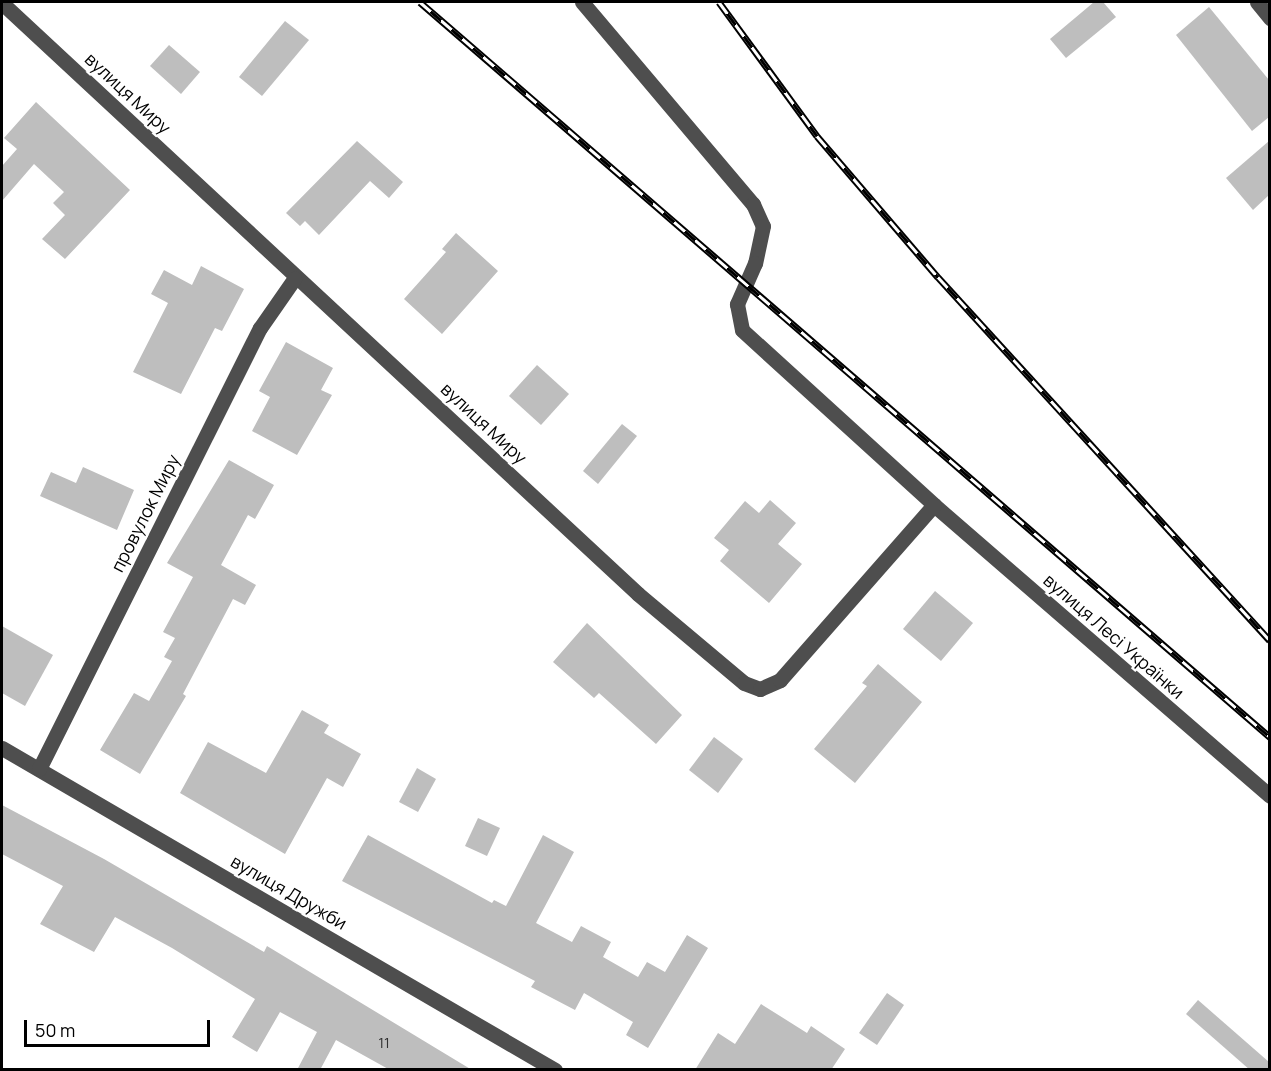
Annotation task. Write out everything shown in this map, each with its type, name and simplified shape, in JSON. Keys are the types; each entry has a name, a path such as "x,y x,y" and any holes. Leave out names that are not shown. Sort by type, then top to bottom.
{"street":[{"name":"вулиця Лесі Українки","path":"582,2 753,204 764,226 755,262 737,304 742,330 934,505 1269,796"},
{"path":"1257,2 1269,18"},
{"name":"вулиця Миру","path":"2,3 294,279 432,401 638,594 753,688 760,689 780,680 934,505"},
{"name":"провулок Миру","path":"39,769 260,328 294,279"},
{"name":"вулиця Дружби","path":"2,748 555,1070"}],"building":[{"path":"1094,2 1103,2 1116,17 1066,58 1050,39"},
{"path":"1209,7 1269,80 1269,117 1252,131 1176,35"},
{"path":"285,21 309,40 262,96 239,77"},
{"path":"169,45 200,72 181,94 150,66"},
{"path":"36,102 130,190 65,259 42,239 65,215 53,203 64,192 34,164 2,201 2,166 17,149 4,138"},
{"path":"357,141 403,182 389,198 370,181 319,235 305,221 300,226 286,213"},
{"path":"1269,141 1269,195 1253,210 1226,178"},
{"path":"456,233 498,271 442,334 404,299 446,252 442,249"},
{"path":"201,266 244,289 222,331 215,328 181,394 133,372 168,303 151,294 164,270 192,285"},
{"path":"286,342 333,368 321,390 332,395 297,455 252,431 270,397 259,391"},
{"path":"537,365 569,394 541,425 509,396"},
{"path":"622,424 637,436 598,484 583,471"},
{"path":"229,460 274,485 255,519 248,515 221,565 256,585 245,605 233,599 183,694 186,696 140,774 100,750 134,693 149,701 172,661 164,657 175,638 163,632 193,577 167,563"},
{"path":"83,467 134,490 117,530 40,496 51,472 76,483"},
{"path":"770,500 796,523 778,544 802,564 769,603 720,561 729,550 714,538 745,501 759,513"},
{"path":"935,591 973,623 941,661 903,629"},
{"path":"587,623 682,715 656,744 599,693 594,698 553,662"},
{"path":"2,626 53,655 25,706 2,693"},
{"path":"878,664 922,702 855,783 814,749 867,686 862,683"},
{"path":"302,710 329,725 324,733 361,754 343,787 327,778 285,854 180,793 208,742 266,773"},
{"path":"714,737 743,759 718,793 689,770"},
{"path":"417,768 436,779 418,812 399,802"},
{"path":"2,805 104,859 264,952 267,946 472,1070 390,1070 336,1040 320,1070 297,1070 317,1032 280,1012 257,1052 232,1037 255,999 172,948 115,917 94,952 40,924 63,886 2,854"},
{"path":"478,818 500,828 487,856 465,846"},
{"path":"368,835 492,903 494,900 506,906 543,835 574,852 536,923 572,942 581,926 611,942 603,957 638,977 647,962 665,972 687,935 708,948 648,1048 626,1035 633,1022 584,993 575,1010 531,987 535,981 342,881"},
{"path":"887,993 904,1005 877,1045 859,1033"},
{"path":"1198,1000 1269,1062 1269,1070 1250,1070 1186,1014"},
{"path":"761,1004 807,1033 811,1026 845,1049 831,1070 695,1070 718,1033 735,1044"}],"railway":[{"path":"420,2 1270,737"},
{"path":"719,2 817,136 938,277 1270,640"}]}
